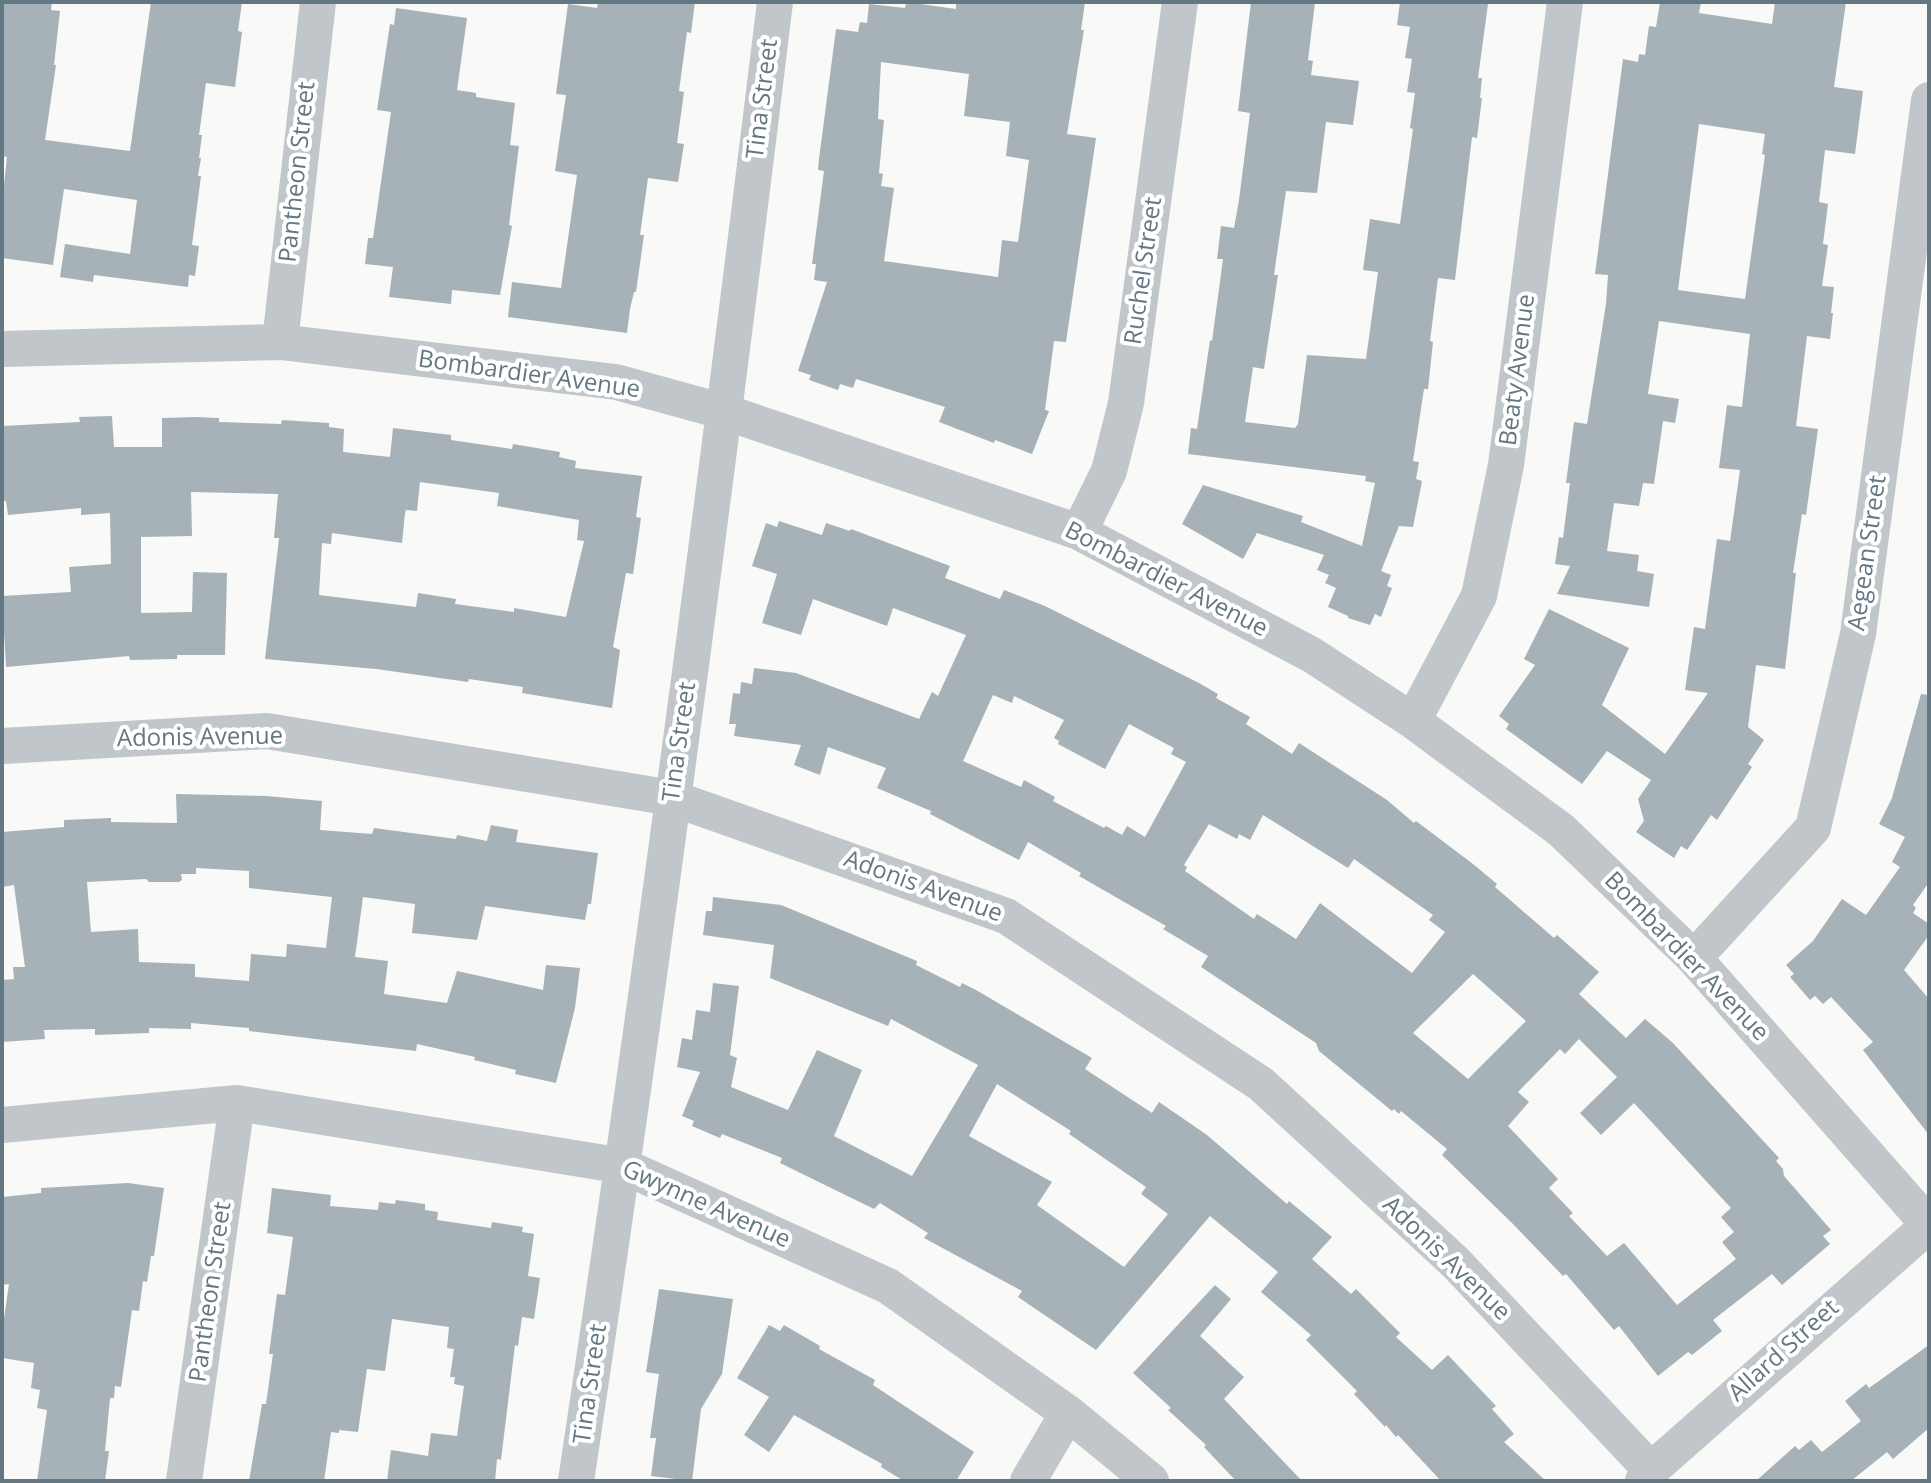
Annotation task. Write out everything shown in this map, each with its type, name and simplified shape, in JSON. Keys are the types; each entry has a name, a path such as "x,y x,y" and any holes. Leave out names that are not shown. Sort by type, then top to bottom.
{"street":[{"name":"Pantheon Street","path":"280,342 318,2"},
{"name":"Tina Street","path":"576,1481 623,1166 725,412 775,2"},
{"name":"Ruchel Street","path":"1079,532 1109,471 1126,403 1180,2"},
{"name":"Beaty Avenue","path":"1413,721 1479,596 1506,465 1565,2"},
{"name":"Aegean Street","path":"1694,958 1813,828 1858,634 1929,100"},
{"name":"Bombardier Avenue","path":"2,349 280,342 616,382 725,412 1079,532 1312,655 1413,721 1561,830 1694,958 1929,1225"},
{"name":"Adonis Avenue","path":"2,746 267,731 672,798 1006,916 1261,1084 1455,1262 1647,1476"},
{"name":"Pantheon Street","path":"184,1481 237,1103"},
{"name":"Gwynne Avenue","path":"2,1125 237,1103 623,1166 888,1286 1068,1413 1151,1481"},
{"name":"Allard Street","path":"1647,1476 1929,1225"},
{"path":"1028,1481 1068,1413"}],"building":[{"path":"2,2 52,2 51,10 60,11 45,140 130,151 151,2 242,2 238,31 242,32 235,87 206,83 199,135 202,135 198,176 201,176 192,245 199,246 195,276 189,275 188,287 94,275 93,282 60,277 65,244 130,254 137,200 64,189 53,265 2,258 2,204 7,157 2,156"},
{"path":"598,2 695,2 691,33 687,32 679,91 684,92 677,143 684,144 678,182 648,178 640,235 644,235 627,333 508,317 512,282 561,288 577,175 555,171 566,95 556,94 568,4 597,8"},
{"path":"906,2 956,9 956,2 1085,2 1081,30 1084,30 1067,134 1096,138 1066,342 1054,341 1045,410 1049,411 1032,454 939,422 945,407 856,379 853,388 840,384 838,390 809,380 811,375 798,371 827,282 814,280 816,264 812,264 824,171 818,170 819,159 836,29 858,32 860,22 867,23 869,4 905,8","holes":["881,62 969,74 964,116 1010,122 1006,156 1029,160 1018,242 1002,240 998,277 884,261 894,188 881,186 883,174 879,173 884,120 878,119"]},
{"path":"1251,2 1315,2 1308,60 1313,61 1311,75 1359,81 1353,125 1326,122 1317,193 1286,191 1264,369 1253,367 1245,422 1295,428 1307,355 1366,359 1378,272 1363,270 1370,219 1400,224 1415,93 1407,92 1412,59 1405,58 1410,27 1397,25 1400,2 1488,4 1478,78 1482,78 1482,98 1477,138 1472,137 1455,280 1438,278 1428,389 1424,389 1413,461 1419,462 1416,479 1422,481 1413,527 1399,526 1381,571 1391,575 1387,586 1392,588 1381,617 1375,614 1370,625 1328,607 1336,588 1325,583 1329,575 1317,570 1324,555 1257,533 1243,559 1182,524 1203,485 1303,516 1301,522 1362,546 1375,483 1365,481 1366,476 1188,454 1191,428 1197,429 1212,341 1223,259 1217,259 1221,226 1234,228 1239,200 1250,113 1238,111"},
{"path":"1660,2 1701,2 1699,13 1772,24 1775,2 1846,2 1834,87 1863,91 1855,154 1825,150 1819,202 1828,204 1823,244 1828,245 1822,286 1834,287 1833,313 1830,339 1807,336 1796,426 1818,429 1806,515 1802,514 1793,573 1796,573 1785,669 1756,665 1748,727 1764,740 1748,764 1752,767 1717,820 1711,815 1687,850 1681,846 1674,858 1636,832 1644,821 1638,799 1651,780 1607,751 1582,784 1506,729 1509,724 1499,716 1535,665 1524,659 1549,609 1629,648 1602,705 1665,754 1708,693 1685,690 1694,627 1705,629 1717,539 1730,541 1740,470 1719,468 1727,405 1742,407 1750,334 1659,321 1648,394 1679,399 1675,423 1663,421 1654,484 1643,483 1639,506 1614,503 1607,551 1639,555 1637,571 1654,574 1649,607 1557,594 1570,566 1555,564 1559,537 1563,538 1574,422 1587,424 1606,304 1608,275 1595,274 1623,59 1638,62 1639,54 1645,55 1649,26 1656,27","holes":["1699,124 1765,134 1762,154 1765,155 1745,299 1678,290"]},
{"path":"396,8 467,18 457,90 476,93 476,97 515,103 510,145 519,146 509,225 512,226 500,295 452,290 451,304 389,297 393,267 365,264 368,238 373,238 391,112 377,110 390,24 394,25"},
{"path":"112,416 114,447 162,447 162,418 219,418 219,422 281,424 282,420 329,423 329,427 344,429 343,452 390,457 393,428 451,435 451,440 512,449 513,444 560,452 559,457 576,461 575,468 642,476 636,517 641,518 633,574 626,573 613,647 620,650 612,708 522,693 523,687 469,679 468,682 376,669 265,659 279,538 274,538 278,494 191,492 192,536 141,537 141,613 192,612 193,572 227,573 225,655 177,655 177,659 130,660 129,656 6,667 2,596 71,592 69,567 111,564 110,513 81,515 81,508 8,515 6,501 2,501 2,426 80,422 79,417","holes":["420,482 499,493 497,506 579,520 577,540 584,541 566,617 514,608 514,612 455,604 456,599 418,593 416,607 319,595 322,543 331,544 332,533 402,543 405,513 406,510 417,511"]},
{"path":"779,521 822,535 826,523 851,529 950,566 945,578 1000,599 1004,590 1045,606 1199,683 1218,694 1216,698 1250,717 1246,724 1292,754 1299,743 1387,800 1473,864 1554,938 1557,935 1599,972 1579,994 1626,1038 1645,1019 1673,1043 1779,1158 1776,1161 1783,1169 1784,1176 1831,1230 1823,1236 1830,1244 1782,1285 1772,1274 1713,1320 1722,1331 1658,1376 1619,1326 1614,1330 1566,1274 1563,1276 1442,1155 1447,1149 1401,1111 1399,1114 1394,1109 1392,1111 1319,1051 1316,1043 1201,967 1208,956 1163,929 1166,926 1079,876 1081,873 1028,842 1019,860 930,814 931,811 877,788 886,768 828,747 820,775 794,765 801,745 734,736 736,724 729,724 733,693 740,694 741,682 752,684 754,668 796,673 919,719 932,692 938,696 966,635 893,608 887,626 813,599 801,635 762,623 777,574 752,566 766,523 777,527","holes":["993,695 1012,703 1014,696 1064,720 1054,738 1059,741 1058,744 1105,769 1129,724 1174,748 1171,754 1186,762 1145,837 1127,826 1122,835 1106,826 1104,828 1053,801 1055,797 1024,780 1021,787 963,761","1263,815 1348,868 1354,859 1433,915 1429,920 1445,932 1412,973 1320,903 1296,939 1257,914 1254,919 1185,871 1187,867 1184,865 1209,824 1237,839 1239,834 1250,840","1473,974 1526,1021 1468,1079 1413,1033","1579,1039 1617,1077 1580,1113 1601,1135 1634,1103 1731,1208 1721,1217 1734,1232 1722,1242 1736,1259 1677,1305 1624,1243 1607,1256 1569,1216 1573,1213 1549,1188 1558,1179 1508,1126 1529,1102 1518,1092 1560,1049 1565,1054"]},
{"path":"1921,694 1929,695 1929,882 1913,905 1916,908 1913,913 1929,924 1929,935 1904,970 1929,999 1929,1135 1863,1050 1873,1042 1831,997 1823,1004 1815,996 1810,1000 1790,977 1794,974 1786,965 1813,941 1842,899 1866,915 1900,867 1892,862 1905,837 1879,824 1892,798"},
{"path":"176,794 266,796 322,801 320,830 372,834 374,828 456,839 457,835 487,841 491,825 518,830 516,842 598,853 591,904 588,904 585,920 485,906 477,940 412,933 415,904 363,897 355,957 388,961 384,994 447,1003 457,971 543,990 546,965 580,968 575,1008 556,1083 515,1074 516,1070 474,1060 475,1057 417,1044 416,1051 191,1023 191,1029 149,1028 149,1033 95,1035 95,1029 44,1030 45,1039 2,1042 2,980 14,979 13,967 25,967 14,885 2,887 2,832 64,827 64,820 111,818 111,822 177,823","holes":["196,868 249,871 249,888 332,897 326,948 287,944 286,957 251,954 249,981 195,977 195,964 139,962 138,929 91,932 87,882 146,879 149,882 179,882 182,880 181,874 196,874"]},
{"path":"713,897 781,905 917,961 916,965 960,987 962,983 976,990 1092,1058 1085,1069 1152,1113 1159,1102 1207,1135 1287,1204 1289,1201 1332,1237 1312,1259 1351,1294 1356,1289 1400,1333 1396,1337 1432,1370 1448,1355 1496,1406 1492,1409 1514,1434 1504,1442 1546,1481 1441,1481 1354,1394 1357,1391 1306,1340 1311,1335 1261,1292 1278,1272 1210,1216 1096,1350 1018,1297 1022,1291 924,1238 928,1233 880,1203 874,1209 780,1163 782,1158 722,1134 720,1138 692,1126 694,1121 682,1116 700,1072 677,1067 682,1038 692,1040 696,1010 710,1012 713,983 739,986 730,1055 737,1058 731,1087 788,1110 817,1050 862,1070 834,1136 912,1176 978,1065 891,1019 888,1026 770,978 774,945 703,935 706,911 712,911","holes":["997,1084 1071,1131 1069,1134 1146,1187 1141,1194 1168,1214 1124,1267 1037,1205 1052,1182 969,1136"]},
{"path":"128,1183 164,1188 154,1256 151,1256 147,1282 143,1281 139,1311 132,1310 121,1387 115,1386 114,1398 110,1398 105,1481 37,1481 47,1410 37,1408 40,1390 31,1388 34,1363 2,1358 2,1332 9,1284 2,1285 2,1197 41,1193 41,1188"},
{"path":"272,1188 331,1195 330,1206 378,1210 379,1202 395,1204 396,1200 425,1204 425,1210 438,1212 437,1220 491,1228 492,1222 523,1227 522,1232 534,1234 528,1276 540,1278 534,1319 522,1317 518,1346 515,1345 501,1460 497,1459 495,1481 387,1481 391,1450 428,1456 431,1433 457,1436 464,1386 454,1384 455,1377 450,1377 454,1349 447,1348 449,1327 392,1319 385,1371 367,1369 358,1432 331,1432 324,1481 249,1481 262,1404 266,1404 277,1294 285,1295 293,1237 267,1233"},
{"path":"1215,1285 1231,1299 1200,1336 1244,1377 1224,1399 1302,1481 1236,1481 1204,1447 1206,1445 1168,1410 1171,1408 1133,1373"},
{"path":"659,1289 733,1299 722,1374 701,1409 692,1481 651,1476 656,1438 650,1438 659,1374 646,1372"},
{"path":"769,1325 780,1331 784,1325 820,1346 819,1349 875,1380 873,1385 974,1452 956,1481 904,1481 881,1467 882,1464 794,1415 769,1452 744,1435 769,1397 737,1378"},
{"path":"1929,1345 1929,1428 1893,1459 1887,1452 1851,1481 1756,1481 1795,1446 1799,1450 1811,1440 1822,1452 1861,1421 1845,1401 1866,1384 1869,1388"}]}
